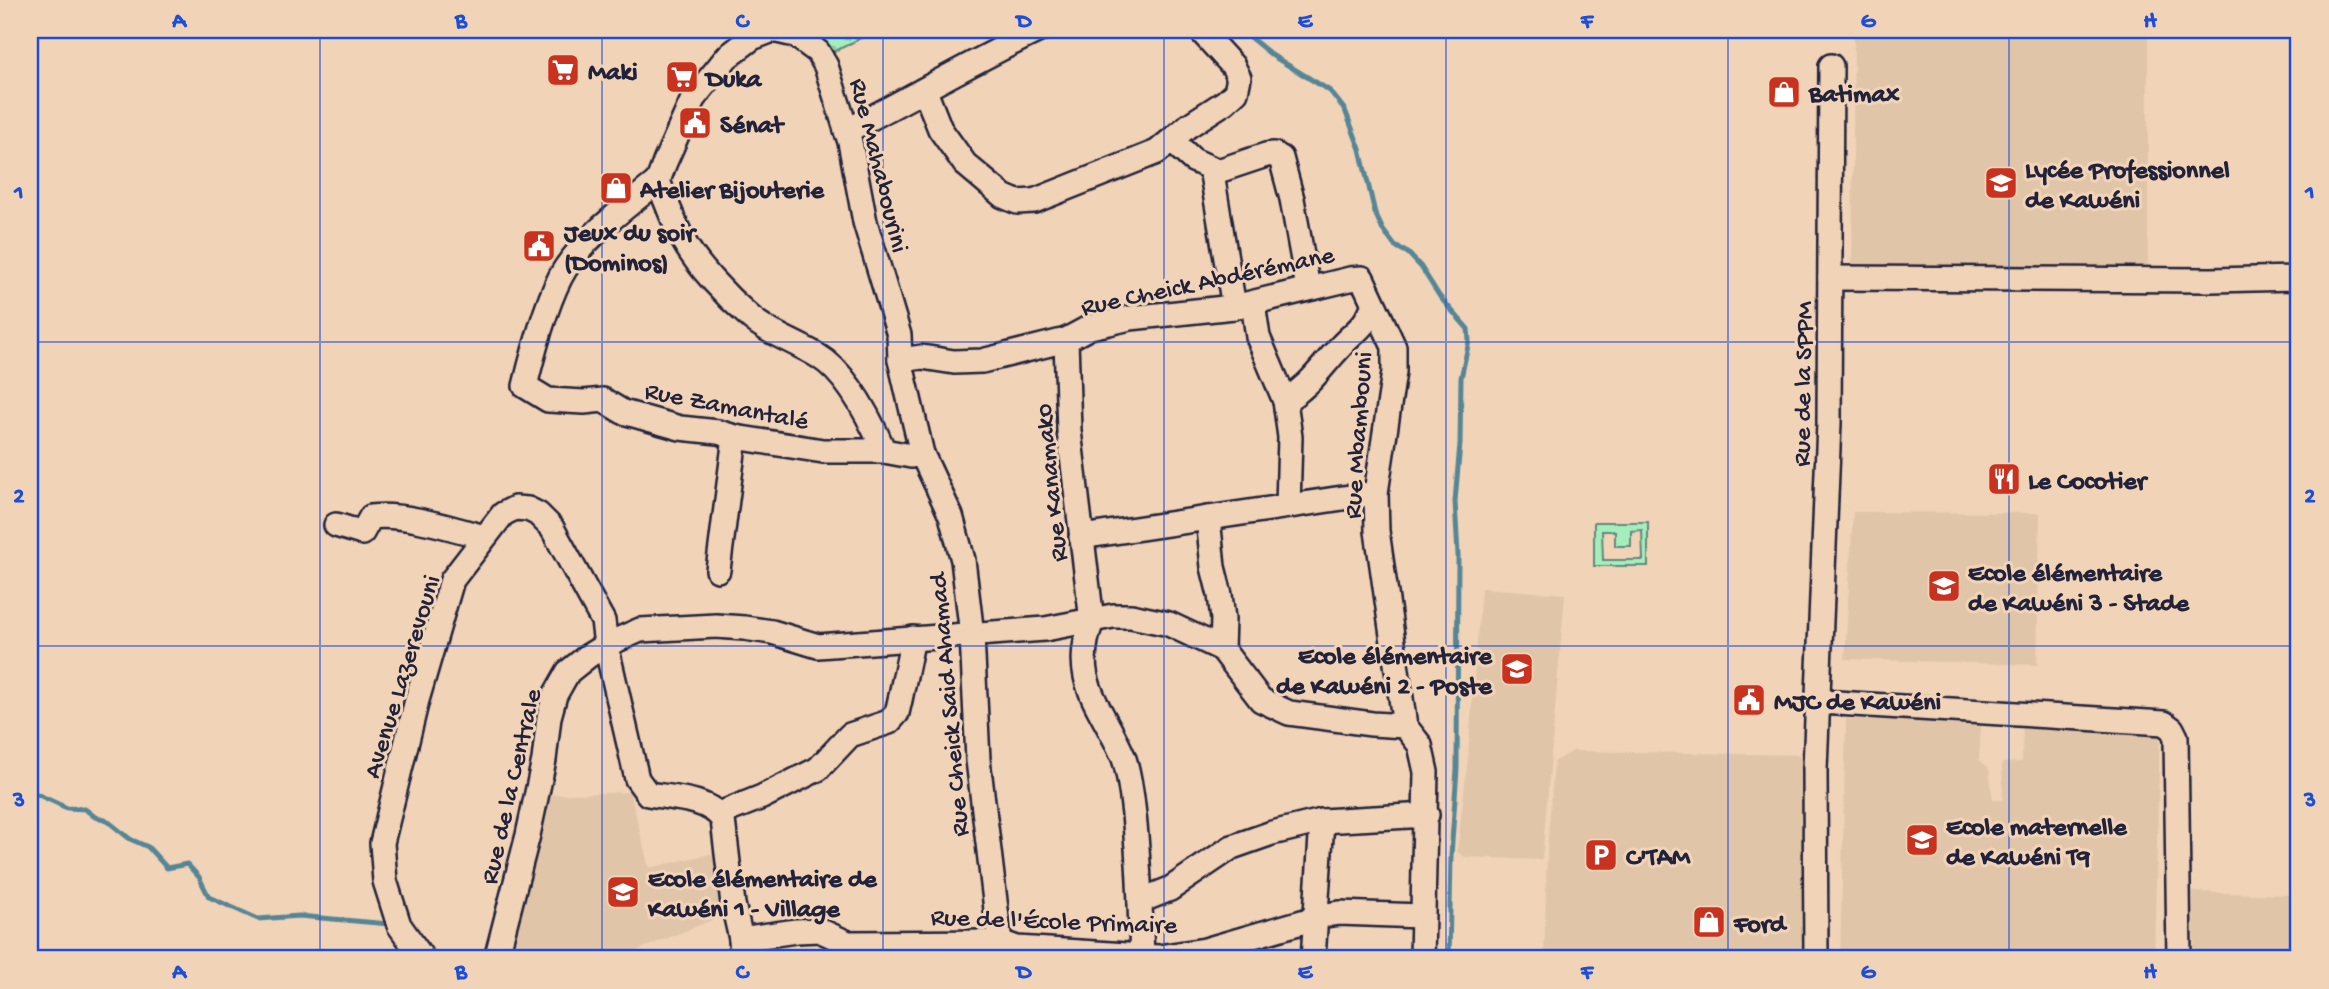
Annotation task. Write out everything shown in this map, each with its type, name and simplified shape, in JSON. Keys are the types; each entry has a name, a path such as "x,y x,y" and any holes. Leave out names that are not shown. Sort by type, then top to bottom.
{"street":[{"name":"Rue Mahabourini","path":"658,181 694,99 727,57 752,38 774,30 795,35 818,52 826,66 846,131 865,222 899,335 900,360 922,454"},
{"path":"846,131 925,91 983,56 1039,30"},
{"path":"925,91 940,129 965,164 1003,196 1017,202 1034,201 1157,152 1236,92 1239,78 1233,66 1200,30"},
{"path":"1830,278 1831,66"},
{"path":"1172,141 1193,160 1211,168 1244,305 1285,401 1290,437 1288,506"},
{"path":"1212,173 1266,155 1274,154 1281,158 1292,199 1308,288"},
{"path":"658,181 678,230 690,251 751,318 821,357 837,371 875,430 884,451"},
{"name":"Rue Zamantalé","path":"658,181 598,229 565,270 536,346 525,386 548,400 603,400 623,412 657,422 735,438 823,451 884,451 911,457 922,454"},
{"name":"Rue Cheick Abdérémane","path":"900,360 922,358 954,362 982,361 1066,340 1090,327 1130,318 1244,305 1308,288 1362,278"},
{"name":"Rue Mbambouni","path":"1362,278 1394,348 1392,383 1376,493 1381,567 1405,726"},
{"name":"Rue de la SPPM","path":"1816,959 1815,769 1820,702 1829,423 1830,278 2299,278"},
{"path":"1285,401 1304,389 1322,370 1341,346 1366,323 1373,307"},
{"name":"Rue Kanamako","path":"1066,340 1069,431 1093,621"},
{"path":"718,570 735,438"},
{"name":"Rue Cheick Said Ahamad","path":"922,454 951,516 963,560 972,635 978,760 1001,950"},
{"path":"1081,537 1376,493"},
{"name":"Avenue Lazerevouni","path":"423,959 399,925 385,881 381,850 417,701 452,580 503,514 515,508 528,509 538,514 552,528 603,621 606,645"},
{"path":"336,525 362,533 371,517 383,516 429,523 484,537"},
{"path":"1208,518 1213,567 1223,619 1222,649 1261,700 1289,713 1405,726 1420,745 1426,772 1427,815 1421,916 1422,959"},
{"name":"Rue de la Centrale","path":"496,959 528,835 555,695 568,671 606,645 640,631 716,625 772,632 818,646 1045,629 1113,616 1131,616 1169,624 1222,649"},
{"path":"1093,621 1084,642 1086,682 1124,758 1132,799 1142,958"},
{"path":"719,814 762,797 818,769 850,735 889,722 897,713 913,638"},
{"path":"606,645 637,779 648,794 708,807 723,820 733,904 742,949 796,931 819,930 847,951"},
{"path":"1820,702 2164,723 2172,729 2176,737 2179,959"},
{"path":"1140,901 1170,889 1232,847 1272,833 1322,821 1427,815"},
{"path":"1313,959 1322,821"},
{"name":"Rue de l'École Primaire","path":"847,951 1017,948 1142,958 1205,950 1339,913 1421,916"}],"shaded area":[{"name":"Lycée Professionnel de Kawéni","path":"1854,30 2148,30 2148,272 1852,272"},
{"name":"Ecole élémentaire de Kawéni 3 - Stade","path":"1853,512 2040,513 2037,665 1845,659"},
{"name":"Ecole élémentaire de Kawéni 2 - Poste","path":"1481,588 1565,594 1542,860 1466,857 1457,852 1468,758"},
{"path":"1846,719 1981,723 1979,760 1989,769 1993,800 2003,800 2002,763 2022,762 2023,724 2160,730 2154,959 1840,959"},
{"path":"1573,751 1810,755 1808,959 1544,959 1547,849 1554,762"},
{"name":"Ecole élémentaire de Kawéni 1 - Village","path":"630,792 649,868 719,852 727,914 616,959 556,959 512,947 525,871 545,795"},
{"path":"2193,892 2291,895 2299,900 2299,959 2194,959"}],"green space":[{"path":"814,30 876,30 828,55 821,37"},
{"path":"1594,522 1648,522 1648,566 1594,566","holes":["1642,530 1643,560 1603,560 1602,531 1615,531 1615,546 1631,546 1631,531"]}],"waterway":[{"path":"1241,30 1273,56 1330,91 1345,110 1360,149 1375,213 1383,230 1395,246 1408,253 1421,267 1440,297 1468,329 1469,341 1461,378 1460,444 1455,501 1458,555 1457,769 1451,856 1449,959"},
{"path":"30,791 67,808 85,809 95,817 105,819 130,839 148,847 167,868 187,864 199,877 209,897 258,919 299,916 389,924"}],"place":[{"name":"Maki","path":"563,70"},
{"name":"Duka","path":"682,77"},
{"name":"Batimax","path":"1784,92"},
{"name":"Sénat","path":"695,123"},
{"name":"Lycée Professionnel de Kawéni","path":"2001,183"},
{"name":"Atelier Bijouterie","path":"616,188"},
{"name":"Jeux du soir (Dominos)","path":"539,246"},
{"name":"Le Cocotier","path":"2004,479"},
{"name":"Ecole élémentaire de Kawéni 3 - Stade","path":"1944,586"},
{"name":"Ecole élémentaire de Kawéni 2 - Poste","path":"1517,669"},
{"name":"MJC de Kawéni","path":"1749,700"},
{"name":"Ecole maternelle de Kawéni T9","path":"1922,840"},
{"name":"C'TAM","path":"1601,855"},
{"name":"Ecole élémentaire de Kawéni 1 - Village","path":"623,892"},
{"name":"Ford","path":"1709,922"}]}
